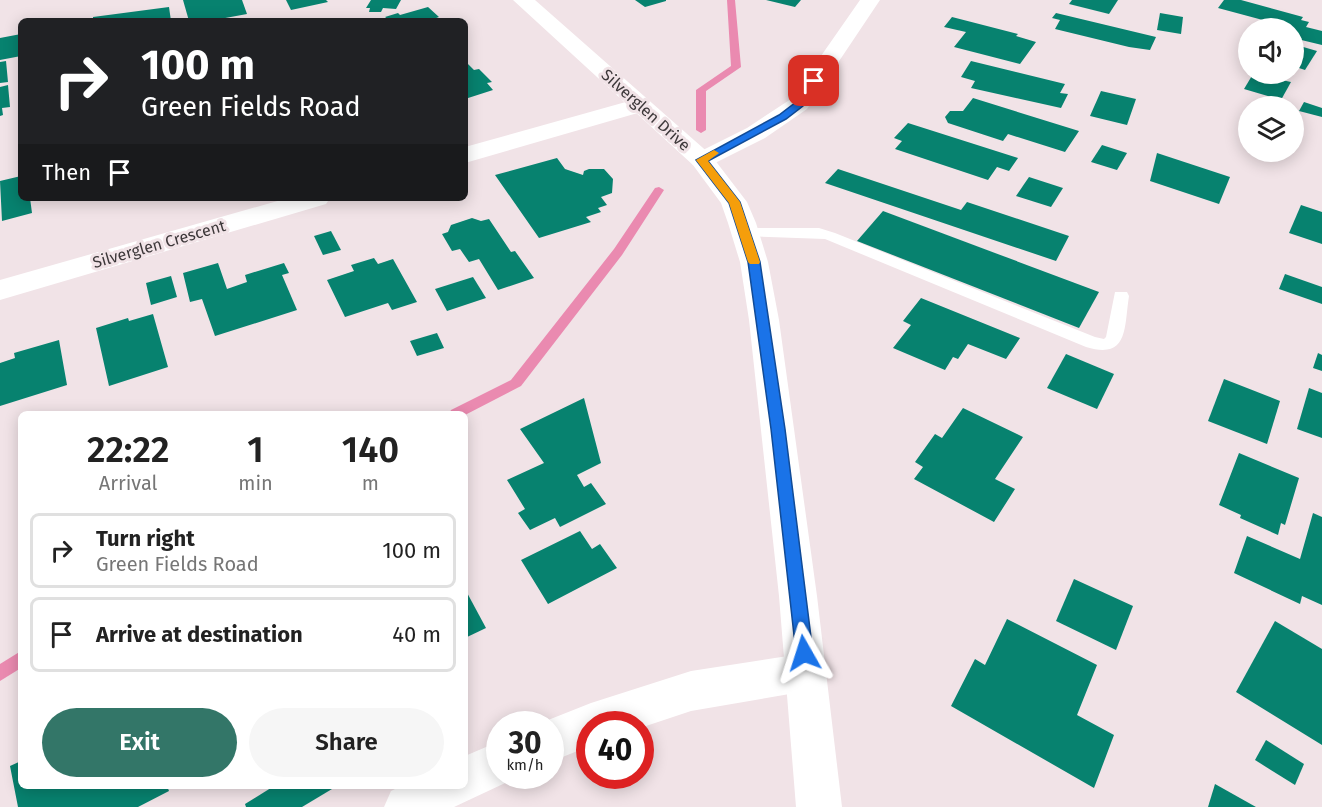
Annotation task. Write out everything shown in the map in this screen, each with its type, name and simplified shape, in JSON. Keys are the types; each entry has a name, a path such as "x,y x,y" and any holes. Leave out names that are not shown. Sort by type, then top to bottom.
{"street":[{"name":"Silverglen Drive","path":"524,0 702,160 734,202 746,233 754,262 764,320 807,672 819,807"},
{"path":"702,160 756,133 799,104 870,0"},
{"path":"468,154 640,105"},
{"name":"Silverglen Crescent","path":"0,290 307,201"},
{"path":"632,711 691,691 807,672"},
{"path":"468,778 486,769"},
{"path":"407,807 442,789"}],"lane":[{"path":"746,233 819,233 830,236 1092,343 1107,345 1114,339 1121,296"}],"building":[{"path":"183,0 242,0 247,14 225,18 188,18"},
{"path":"286,0 326,0 328,2 291,10"},
{"path":"371,0 401,0 396,9 383,8 381,12 369,12 370,8 366,8"},
{"path":"635,0 666,0 666,1 645,7"},
{"path":"766,0 801,0 795,7"},
{"path":"1072,0 1118,0 1109,14 1069,4"},
{"path":"1224,0 1241,0 1303,17 1256,18 1218,8"},
{"path":"169,7 171,18 93,18"},
{"path":"428,7 439,17 385,17 398,13 400,15"},
{"path":"1056,13 1156,37 1150,50 1129,47 1055,29 1060,20 1052,18"},
{"path":"1160,13 1183,17 1181,34 1157,30"},
{"path":"952,17 1018,34 1016,36 1036,42 1020,64 954,47 966,32 944,27"},
{"path":"1304,21 1309,22 1306,27 1322,31 1322,45 1304,41"},
{"path":"18,35 18,57 0,60 0,38"},
{"path":"1304,47 1317,51 1304,70"},
{"path":"6,61 8,82 0,83 0,62"},
{"path":"971,61 1065,84 1060,93 1068,94 1061,108 971,88 975,81 961,77"},
{"path":"468,64 474,70 479,69 492,82 487,83 493,90 468,98"},
{"path":"1247,84 1290,84 1283,96 1268,96 1244,89"},
{"path":"8,85 10,107 2,108 3,115 0,116 0,87"},
{"path":"1101,91 1136,99 1127,125 1090,116"},
{"path":"973,98 1079,131 1065,152 1008,134 1003,141 948,123 945,117 950,111 963,111"},
{"path":"1304,102 1322,108 1322,117 1304,112"},
{"path":"908,123 1018,158 1009,171 997,167 988,180 895,149 902,141 894,138"},
{"path":"1102,145 1127,153 1117,170 1091,162"},
{"path":"1157,153 1230,177 1219,204 1150,181"},
{"path":"557,158 565,169 583,175 584,171 589,169 604,169 613,179 612,193 601,197 607,205 598,208 601,212 586,217 591,222 539,238 495,175"},
{"path":"838,169 961,210 967,202 1069,236 1056,261 825,183"},
{"path":"18,177 18,201 30,201 32,213 2,221 0,181"},
{"path":"1029,177 1063,188 1051,207 1016,196"},
{"path":"1301,205 1322,212 1322,244 1289,233"},
{"path":"883,211 1099,292 1079,328 857,241"},
{"path":"472,218 481,221 489,219 511,252 515,251 534,278 498,290 479,259 469,262 460,249 452,251 442,234 448,232 451,225"},
{"path":"331,231 341,250 323,255 314,236"},
{"path":"374,258 378,264 393,259 417,302 392,310 388,303 345,317 327,280 354,271 351,265"},
{"path":"218,263 227,289 247,282 245,275 284,263 289,273 282,275 297,310 215,336 202,299 190,302 183,273"},
{"path":"1285,274 1322,287 1322,304 1279,289"},
{"path":"171,276 177,297 151,305 146,283"},
{"path":"473,277 486,298 447,311 435,289"},
{"path":"921,298 1020,338 1006,359 968,344 958,359 953,357 945,370 893,348 911,325 903,321"},
{"path":"153,314 168,367 109,386 96,328 128,318 129,321"},
{"path":"437,333 444,348 417,356 410,341"},
{"path":"59,340 67,385 0,406 0,363 15,358 14,353"},
{"path":"1318,353 1322,355 1322,371 1313,368"},
{"path":"1066,354 1114,374 1097,409 1047,388"},
{"path":"1224,379 1280,401 1267,444 1208,421"},
{"path":"1309,388 1322,393 1322,438 1297,429"},
{"path":"584,398 601,463 577,475 584,487 591,483 606,504 560,527 555,518 530,530 518,513 525,509 507,480 544,463 520,429"},
{"path":"963,408 1023,437 995,479 1015,489 994,522 914,479 923,467 915,462 935,434 942,438"},
{"path":"1239,453 1299,478 1285,525 1281,523 1278,535 1240,518 1241,515 1219,505"},
{"path":"1313,513 1322,517 1322,605 1302,596 1300,604 1234,573 1247,536 1300,559"},
{"path":"580,531 592,549 600,544 617,568 548,604 521,560"},
{"path":"1074,579 1133,606 1116,650 1056,621"},
{"path":"468,595 486,628 468,637"},
{"path":"1007,619 1097,665 1077,715 1114,735 1094,788 951,706 975,659 985,665"},
{"path":"1275,621 1322,649 1322,745 1236,692"},
{"path":"1266,740 1304,764 1295,785 1255,760"},
{"path":"18,762 18,789 168,789 169,791 138,807 18,807 10,766"},
{"path":"1215,784 1256,807 1208,807"},
{"path":"269,789 332,789 302,807 246,807 245,804"}],"waterway":[{"path":"701,130 701,90 736,67 731,0"},
{"path":"462,411 516,383 618,252 659,190"},
{"path":"0,673 18,661"}],"slow traffic":[{"path":"714,153 702,160 734,202 754,262"}],"route":[{"path":"804,653 778,429 754,262 734,202 702,160 782,117 799,104 814,81"}]}
